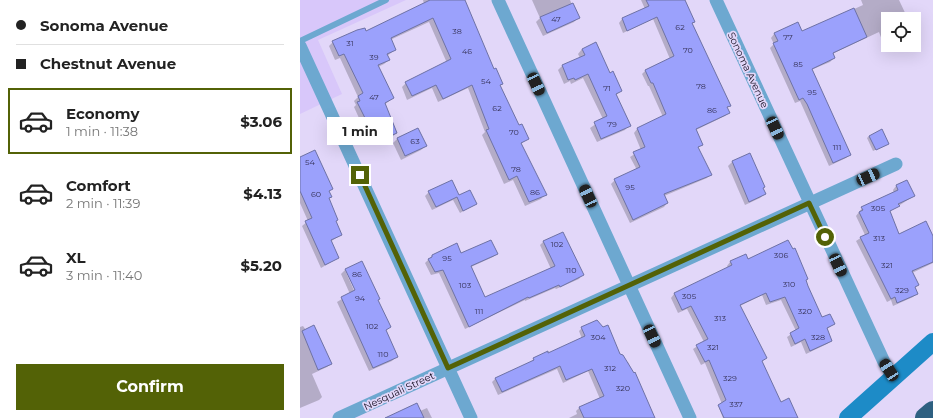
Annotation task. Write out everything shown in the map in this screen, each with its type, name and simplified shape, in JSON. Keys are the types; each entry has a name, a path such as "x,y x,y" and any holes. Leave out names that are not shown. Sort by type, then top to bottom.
{"highway":[{"path":"926,418 933,412"}],"main road":[{"path":"848,418 933,342"}],"street":[{"path":"498,0 690,418"},
{"name":"Sonoma Avenue","path":"716,0 809,203 884,362 894,378"},
{"path":"300,46 471,418"},
{"name":"Nesquali Street","path":"339,418 896,164"}],"lane":[{"path":"300,41 386,0"}],"shaded area":[{"path":"300,0 406,0 318,40 342,94 300,114"}],"building":[{"path":"430,0 465,0 494,69 496,68 503,84 500,85 519,125 522,124 529,139 521,143 547,195 529,202 517,176 509,180 486,130 489,129 472,85 443,99 436,85 412,96 405,82 451,59 433,18 391,38 396,50 387,54 390,60 378,65 394,98 385,103 397,133 380,141 376,133 373,134 357,102 360,101 358,96 363,93 344,54 339,56 332,41 357,30 365,28 366,31"},
{"path":"646,0 685,0 695,22 692,23 731,106 727,107 730,113 696,129 703,145 698,147 712,175 664,194 668,203 633,220 614,179 640,167 633,152 645,147 637,128 666,114 653,83 651,83 645,70 674,56 657,17 627,31 622,18 649,6"},
{"path":"573,3 580,18 547,33 540,17"},
{"path":"854,8 867,37 833,53 835,58 812,69 851,155 833,163 807,104 803,98 799,100 773,43 778,41 774,33 798,22 802,31"},
{"path":"596,42 610,73 613,71 622,91 616,94 631,126 601,139 594,122 607,116 588,74 575,80 574,78 568,80 562,65 585,55 582,49"},
{"path":"418,128 427,146 405,156 397,138"},
{"path":"882,129 889,144 876,150 869,136"},
{"path":"315,150 333,189 329,191 332,197 329,198 342,235 331,240 339,258 325,265 305,221 312,218 300,191 300,157"},
{"path":"750,153 765,187 763,188 766,194 749,202 732,161"},
{"path":"452,180 459,195 470,190 477,204 463,211 457,197 436,207 428,191"},
{"path":"907,180 915,196 898,204 900,206 890,211 899,234 926,221 933,236 933,262 912,271 919,285 915,287 918,294 897,303 895,297 891,299 860,237 869,233 859,212 863,210 861,207 898,190 896,185"},
{"path":"563,232 584,275 560,287 559,285 529,298 528,297 469,327 443,270 435,272 428,259 432,257 432,255 457,243 461,253 491,240 498,254 471,266 485,297 555,266 543,241"},
{"path":"788,240 793,249 795,248 808,279 806,280 808,286 822,317 830,314 835,324 827,328 832,341 810,351 805,339 795,344 790,333 799,328 785,297 770,302 766,293 740,305 767,358 762,361 781,402 789,398 798,418 724,418 718,405 726,400 709,360 705,362 696,345 708,339 691,306 682,310 674,293 732,265 730,261 746,254 748,259"},
{"path":"362,261 391,327 386,330 398,357 373,368 341,297 355,290 345,269"},
{"path":"597,320 603,327 608,325 620,354 623,355 634,373 635,372 655,418 584,418 579,407 604,396 592,369 566,380 560,366 502,392 495,378 534,360 533,358 548,351 548,353 585,336 581,327"},
{"path":"314,325 332,364 318,370 302,331"},
{"path":"417,403 424,418 385,418"}],"route":[{"path":"360,175 448,368 809,203 825,237"}]}
